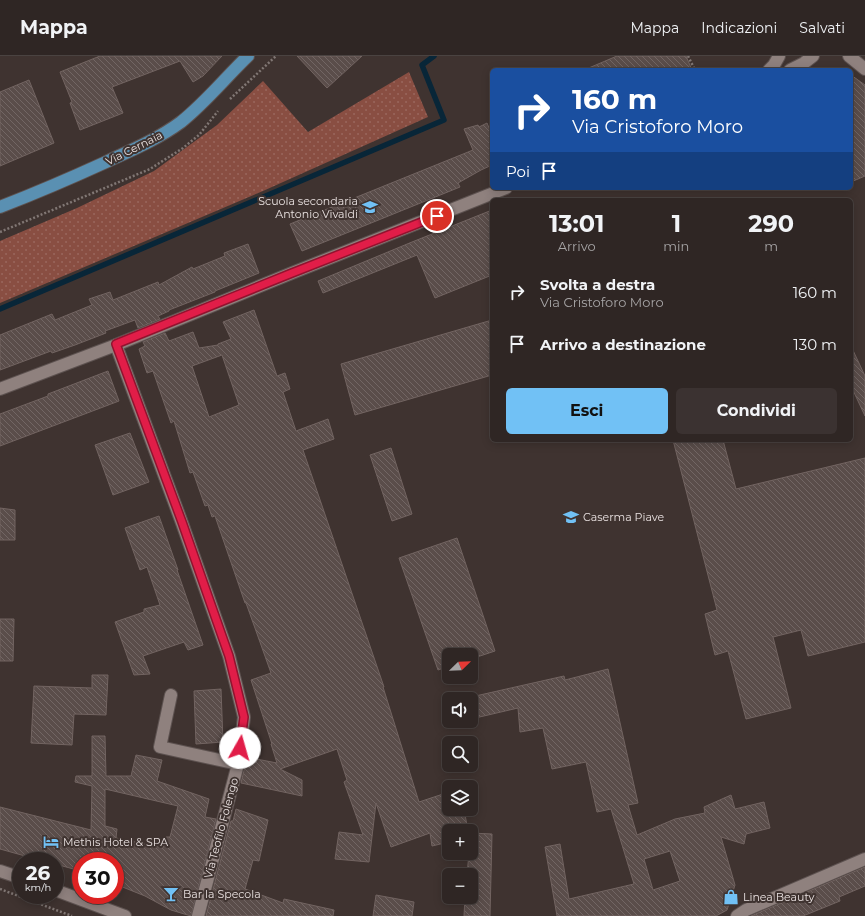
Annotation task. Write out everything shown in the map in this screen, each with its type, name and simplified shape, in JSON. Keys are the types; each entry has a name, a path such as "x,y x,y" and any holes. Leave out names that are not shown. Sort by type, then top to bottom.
{"main road":[{"name":"Via Cernaia","path":"0,207 93,168 163,134 197,108 248,56"}],"street":[{"path":"771,68 779,56"},
{"path":"794,68 813,56"},
{"path":"849,56 865,69"},
{"path":"0,390 501,190"},
{"name":"Via Teofilo Folengo","path":"116,344 182,522 229,656 244,717 238,764 198,916"},
{"name":"Via Teofilo Folengo","path":"171,695 160,747 238,764"},
{"path":"737,916 746,910 865,859"},
{"path":"0,871 12,875"},
{"path":"64,893 125,916"}],"path":[{"path":"225,103 276,56"},
{"path":"688,56 694,68"},
{"path":"0,232 150,169 183,148 199,135 220,108"},
{"path":"0,889 72,916"}],"shaded area":[{"path":"409,72 428,117 263,191 0,303 0,241 77,208 154,171 217,125 263,81 308,132"}],"building":[{"path":"100,56 222,56 203,76 193,82 180,61 112,87 123,113 80,130 70,103 72,102 60,72"},
{"path":"297,56 362,56 327,88"},
{"path":"617,56 686,56 691,68 589,68"},
{"path":"853,76 865,85 865,176 853,181"},
{"path":"29,80 54,143 0,166 0,92"},
{"name":"Scuola secondaria Antonio Vivaldi","path":"487,123 490,130 490,166 458,183 460,187 302,251 290,224 473,150 464,129 478,125 479,127"},
{"path":"490,211 490,276 435,298 417,255 323,293 318,281"},
{"path":"248,244 259,273 169,310 158,316 160,319 138,328 135,320 105,331 106,333 75,345 52,353 51,351 0,370 0,335 52,314 55,320 92,305 89,299 110,292 113,300 158,282 159,285 192,267 193,269 225,256 224,253"},
{"path":"254,310 277,376 285,373 290,389 283,392 296,431 328,419 334,439 303,450 384,687 419,802 442,794 442,816 465,816 467,824 442,824 442,844 432,846 430,833 391,847 376,803 369,862 335,859 339,832 363,835 344,782 347,780 337,749 280,769 302,780 302,796 241,783 246,757 277,763 251,680 271,673 215,516 212,517 208,505 205,506 193,472 190,473 174,421 171,423 153,371 147,373 139,349 145,346 143,342 165,333 169,341 193,332 199,348 218,345 231,339 223,322","holes":["222,355 239,405 209,417 192,366"]},
{"path":"490,321 490,376 355,415 341,364"},
{"path":"853,350 865,376 865,416 853,390"},
{"path":"108,371 119,401 0,446 0,414"},
{"path":"130,433 149,482 113,495 95,445"},
{"path":"674,442 724,442 736,489 865,458 865,642 808,656 801,630 773,637 791,708 746,719 728,651 715,655 705,614 717,610"},
{"path":"391,448 412,514 392,521 370,455"},
{"path":"0,508 15,510 15,540 0,540"},
{"path":"159,516 203,645 188,650 184,642 143,656 150,674 134,675 115,622 144,612 144,609 160,605 147,567 140,570 125,528"},
{"path":"457,538 495,651 478,657 478,648 442,648 442,669 438,670 399,558"},
{"path":"0,619 14,619 13,661 0,661"},
{"path":"608,669 638,803 628,805 637,835 675,819 705,813 704,807 731,795 735,809 764,802 770,828 746,834 744,844 721,837 735,885 727,910 716,916 557,916 545,847 560,844 569,899 634,884 611,809 597,812 586,762 552,769 543,728 520,732 518,708 478,717 478,695 564,676 565,680","holes":["670,851 680,881 653,890 644,859"]},
{"path":"92,675 108,675 106,715 74,714 72,745 31,743 34,686 92,688"},
{"path":"221,689 223,742 196,744 194,691"},
{"path":"92,736 105,736 106,776 131,776 136,755 162,760 157,781 209,799 205,817 216,819 191,916 171,910 145,896 124,888 124,852 72,852 72,869 64,866 64,852 12,852 0,849 0,807 91,830 92,786 75,782 76,776 92,776","holes":["105,789 178,806 170,837 166,837 163,848 116,838 117,829 105,826"]},
{"path":"236,809 268,820 259,861 253,860 245,889 283,903 284,899 334,910 333,916 206,916 231,821 233,821"},
{"path":"478,833 492,834 490,916 464,916 465,904 478,904 478,868 468,868 468,860 478,860"},
{"path":"865,867 865,886 839,897 840,901 803,916 751,916"},
{"path":"376,895 414,902 412,916 373,916"}],"waterway":[{"path":"0,309 444,120 422,65 434,56"}],"place":[{"name":"Scuola secondaria Antonio Vivaldi","path":"370,207"},
{"name":"Caserma Piave","path":"571,517"},
{"name":"Methis Hotel & SPA","path":"51,842"},
{"name":"Bar la Specola","path":"171,894"},
{"name":"Linea Beauty","path":"731,897"}],"route":[{"path":"240,748 244,717 229,656 182,522 116,344 437,216"}]}
